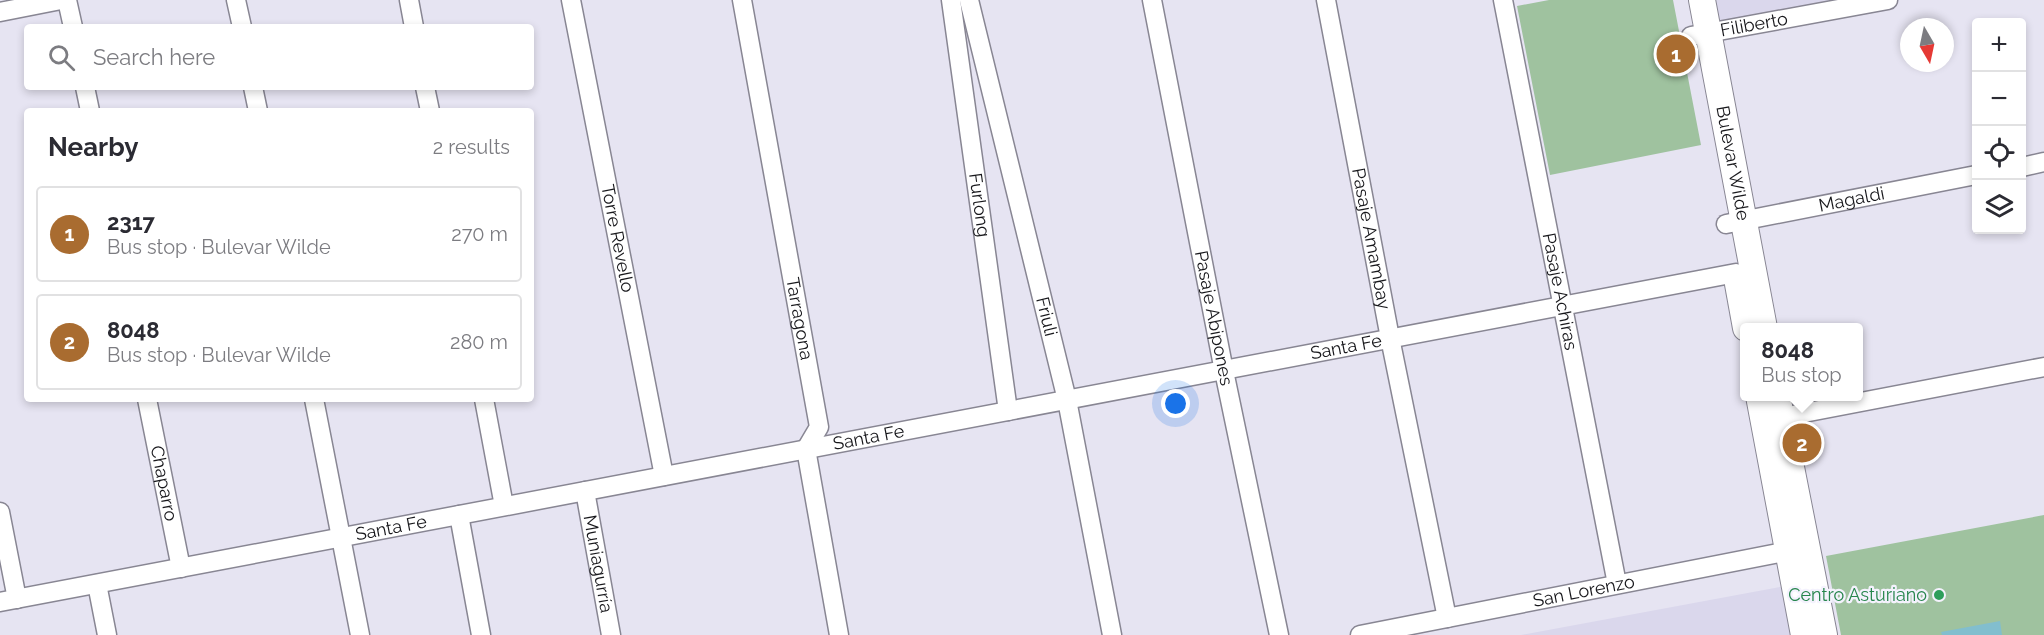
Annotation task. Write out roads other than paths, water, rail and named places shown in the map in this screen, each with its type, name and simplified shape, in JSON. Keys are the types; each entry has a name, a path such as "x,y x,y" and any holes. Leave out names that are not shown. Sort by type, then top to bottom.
{"main road":[{"name":"Bulevar Wilde","path":"1684,0 1699,34 1735,222 1763,323"},
{"name":"Bulevar Wilde","path":"1699,34 1702,0"},
{"name":"Bulevar Wilde","path":"1735,222 1736,273 1745,323"},
{"path":"1770,408 1797,549 1804,635"},
{"path":"1797,549 1824,635"}],"street":[{"path":"0,12 61,0"},
{"path":"67,0 72,24"},
{"path":"236,0 241,24"},
{"path":"409,0 413,24"},
{"name":"Torre Revello","path":"572,0 664,476"},
{"name":"Tarragona","path":"742,0 819,427 806,449"},
{"name":"Furlong","path":"951,0 1008,411"},
{"name":"Friuli","path":"969,0 1067,400 1112,635"},
{"name":"Pasaje Abipones","path":"1152,0 1224,371 1279,635"},
{"name":"Pasaje Amambay","path":"1326,0 1390,338 1447,618"},
{"name":"Pasaje Achiras","path":"1503,0 1617,584"},
{"name":"Filiberto","path":"1699,34 1888,0"},
{"path":"86,90 89,108"},
{"path":"254,90 257,108"},
{"path":"426,90 429,108"},
{"path":"2026,165 2044,162"},
{"name":"Magaldi","path":"1735,222 1972,176"},
{"name":"Santa Fe","path":"8,600 1736,273"},
{"path":"1863,394 2044,367"},
{"path":"1770,408 1817,401"},
{"name":"Chaparro","path":"148,402 181,568"},
{"path":"315,402 360,635"},
{"path":"485,402 504,506"},
{"path":"806,449 839,635"},
{"name":"Muniagurría","path":"585,491 611,635"},
{"path":"0,512 8,600"},
{"path":"459,515 482,635"},
{"name":"San Lorenzo","path":"1359,635 1797,549"},
{"path":"97,584 107,635"}],"water":[{"path":"2000,621 2002,635 1942,635 1941,632"}],"place":[{"name":"2317","path":"1676,54"},
{"name":"8048","path":"1802,443"},
{"name":"Centro Asturiano","path":"1939,595"}]}
